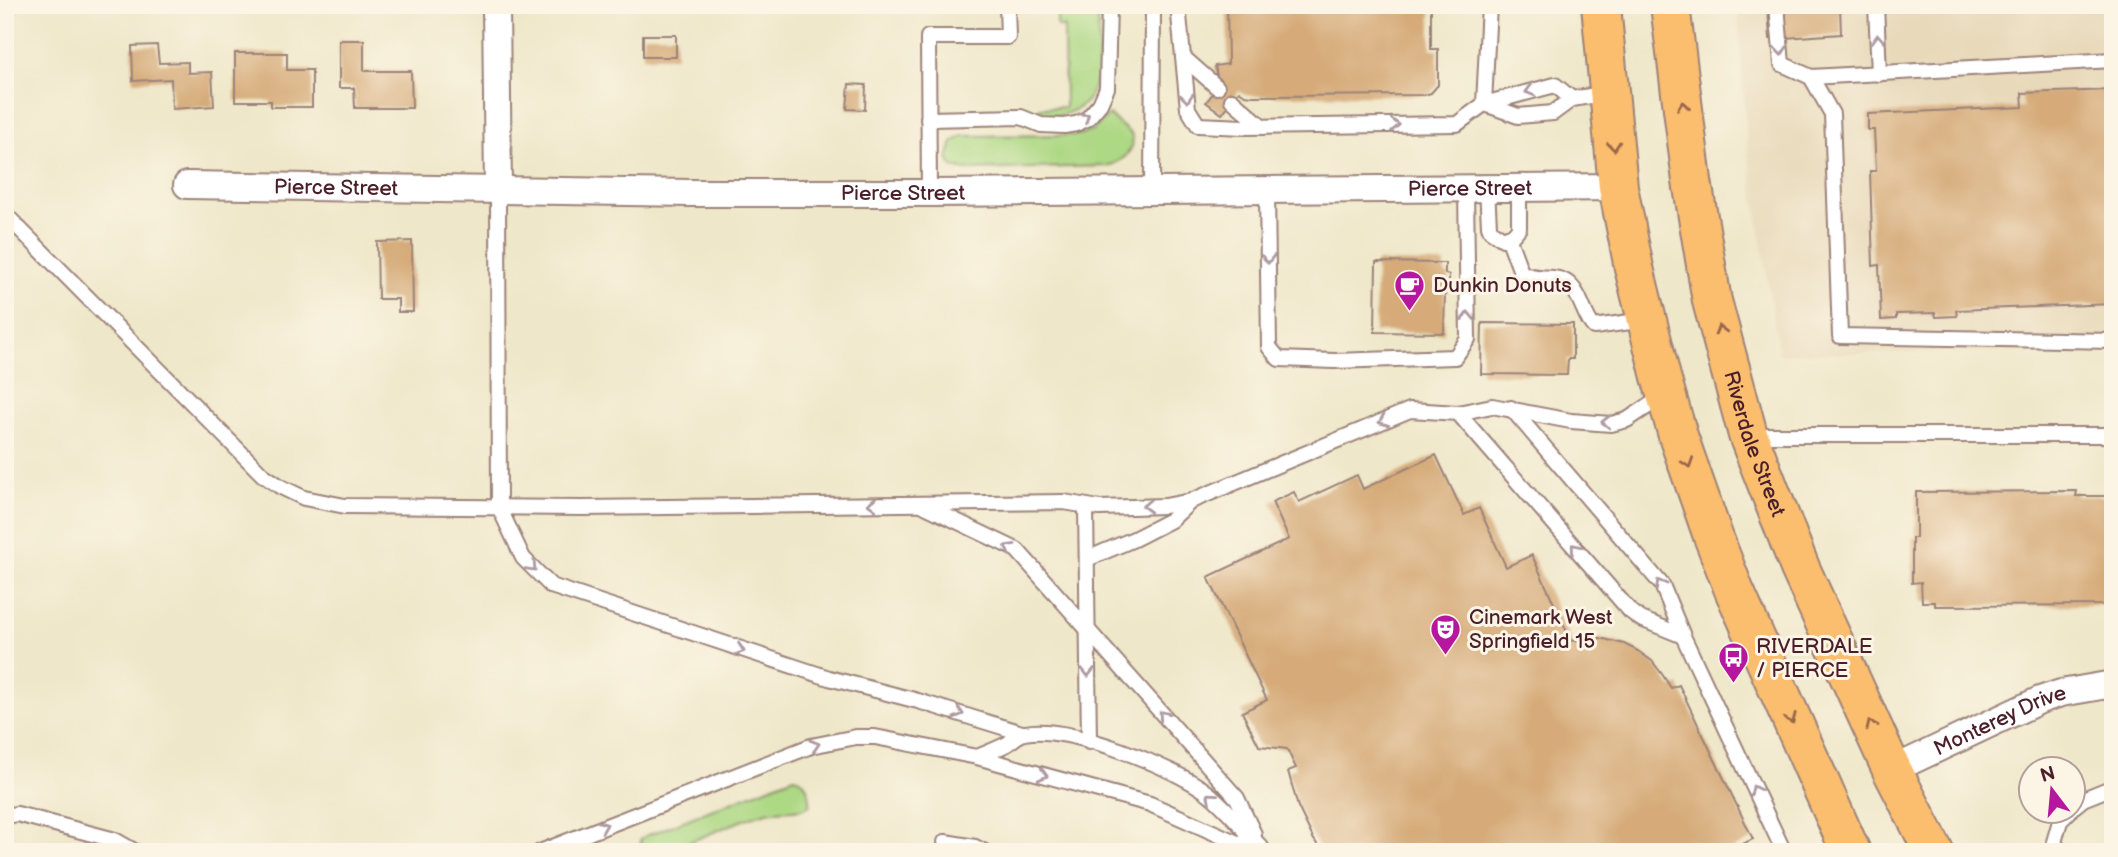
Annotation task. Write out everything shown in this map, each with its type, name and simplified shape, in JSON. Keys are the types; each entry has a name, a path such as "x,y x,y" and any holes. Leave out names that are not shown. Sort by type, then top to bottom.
{"main road":[{"path":"1601,5 1618,187 1646,320 1679,439 1734,590 1851,852"},
{"name":"Riverdale Street","path":"1670,5 1692,181 1712,301 1748,435 1800,568 1892,770 1934,852"}],"street":[{"path":"496,5 498,190"},
{"name":"Pierce Street","path":"187,185 929,194 1618,187"},
{"name":"Monterey Drive","path":"1892,770 2040,700 2113,684"}],"lane":[{"path":"929,194 928,37 1008,37 1007,5"},
{"path":"928,119 1021,117 1041,125 1064,126 1087,119 1100,104 1107,88 1109,5"},
{"path":"1152,192 1153,5"},
{"path":"1178,5 1188,109 1198,125 1263,127 1457,124 1484,104 1555,85 1572,99"},
{"path":"1484,104 1489,5"},
{"path":"1777,5 1782,65 1811,77 2113,61"},
{"path":"1876,5 1879,74"},
{"path":"1183,57 1217,87"},
{"path":"1811,77 1832,114 1840,336 2113,341"},
{"path":"1484,104 1518,116 1553,113 1572,99 1609,93"},
{"path":"1232,100 1263,127"},
{"path":"1476,188 1491,232 1503,239 1513,235 1518,228 1519,188"},
{"path":"1267,191 1269,347 1279,359 1334,361 1455,357 1468,339 1476,188"},
{"path":"498,190 499,508 523,558 551,586 829,678 918,701 1023,733 1041,731 1066,735 1125,751 1172,771 1209,794 1264,850"},
{"path":"5,214 264,475 281,488 304,498 345,506 499,508 1064,502 1098,508 1165,506 1191,501 1410,410 1458,413 1492,406 1571,421 1611,424 1627,420 1666,394"},
{"path":"1507,237 1521,272 1535,278 1567,282 1575,290 1587,319 1594,327 1646,320"},
{"path":"1511,408 1662,584 1683,636 1784,852"},
{"path":"1458,413 1630,611 1641,619 1683,636"},
{"path":"1748,435 2113,435"},
{"path":"1087,559 1171,520 1191,501"},
{"path":"920,504 1017,550 1237,799 1264,850"},
{"path":"1086,506 1089,741"},
{"path":"977,757 1023,733"},
{"path":"540,852 825,742 856,737 875,737 977,757 1150,804 1235,842 1264,850"},
{"path":"2086,798 2113,787"},
{"path":"5,816 17,814 115,840 136,852"},
{"path":"2059,826 2054,842 2060,852"},
{"path":"945,842 975,847 985,852"}],"shaded area":[{"path":"1737,5 2113,5 2113,350 1779,354 1748,154"}],"green space":[{"path":"1057,5 1098,5 1096,81 1090,96 1080,107 1063,114 1040,116 1038,111 1041,108 1065,107 1064,27 1057,27"},
{"path":"1109,115 1132,135 1132,141 1126,155 1107,166 966,170 953,167 948,159 953,142 963,136 1077,135 1092,131"},
{"path":"794,777 804,783 808,791 810,805 806,807 767,812 663,851 649,851 642,847 640,840 645,836"}],"building":[{"path":"1227,5 1431,5 1431,49 1438,49 1438,85 1431,93 1424,95 1253,96 1239,91 1222,114 1206,102 1219,86 1215,66 1228,64"},
{"path":"1840,5 1841,34 1770,39 1768,6"},
{"path":"643,35 676,35 676,57 643,57"},
{"path":"339,40 364,40 364,71 411,71 412,108 355,108 354,88 339,88"},
{"path":"157,45 159,63 188,62 188,73 212,72 214,106 172,109 171,79 133,81 132,46"},
{"path":"235,53 287,53 287,70 312,70 312,107 271,107 271,101 235,101"},
{"path":"849,84 866,85 865,110 847,109"},
{"path":"2113,90 2113,304 1956,310 1957,316 1936,317 1935,313 1896,314 1896,319 1881,320 1879,265 1873,266 1870,171 1876,171 1874,130 1868,130 1868,114 2023,107 2022,93"},
{"path":"412,241 413,312 398,312 398,299 378,299 377,242"},
{"name":"Dunkin Donuts","path":"1376,262 1445,263 1445,274 1449,275 1449,292 1445,292 1444,333 1375,332"},
{"path":"1482,323 1573,324 1573,359 1568,359 1567,375 1481,374"},
{"name":"Cinemark West Springfield 15","path":"1436,455 1464,515 1479,508 1506,567 1532,555 1571,641 1600,638 1624,644 1652,661 1671,688 1679,685 1753,839 1727,852 1322,852 1298,807 1288,771 1296,768 1287,749 1259,746 1242,712 1267,700 1208,577 1289,539 1272,502 1294,492 1299,502 1357,475 1363,489"},
{"path":"2077,491 2076,496 2113,496 2113,605 1935,606 1935,602 1922,602 1921,582 1912,583 1916,492"}],"place":[{"name":"Dunkin Donuts","path":"1410,312"},
{"name":"Cinemark West Springfield 15","path":"1446,656"},
{"name":"RIVERDALE / PIERCE","path":"1733,685"}]}
